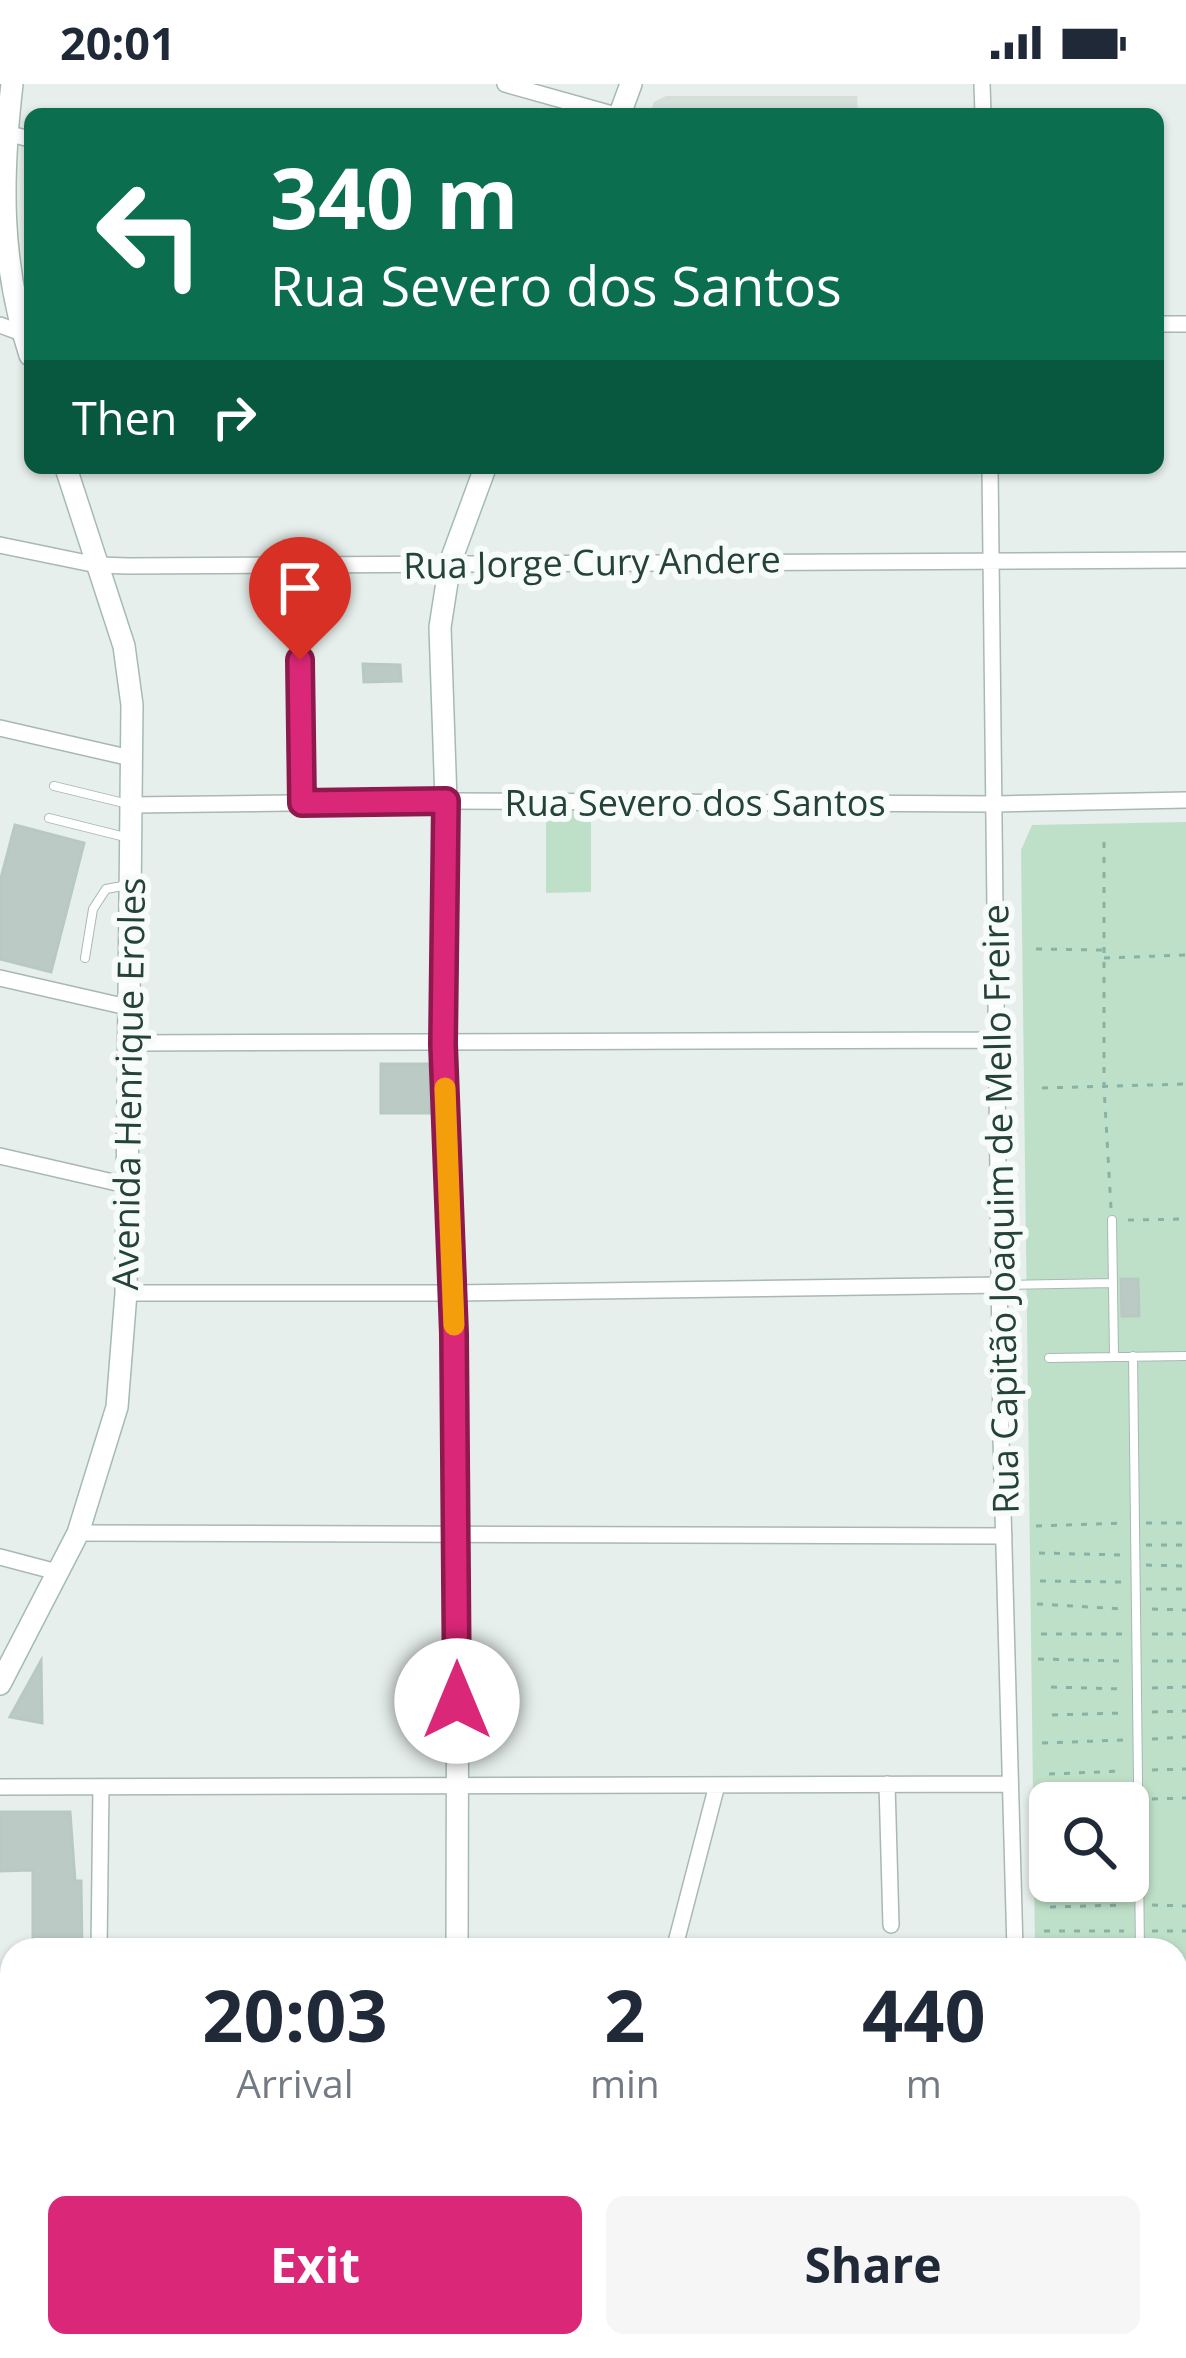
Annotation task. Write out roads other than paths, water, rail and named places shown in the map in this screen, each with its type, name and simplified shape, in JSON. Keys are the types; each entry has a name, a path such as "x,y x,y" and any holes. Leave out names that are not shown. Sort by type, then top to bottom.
{"main road":[{"path":"12,84 4,222 11,281 24,328"},
{"name":"Avenida Henrique Eroles","path":"0,1684 78,1533 117,1407 127,1293 132,705 124,646 68,474"},
{"path":"457,1938 458,1536 443,1044 446,801 440,627 450,563 483,474"}],"street":[{"path":"506,84 594,108"},
{"path":"6,133 24,138"},
{"name":"Rua Capitão Joaquim de Mello Freire","path":"990,474 1004,1536 1015,1938"},
{"name":"Rua Jorge Cury Andere","path":"0,544 97,565 1186,560"},
{"path":"299,565 302,803"},
{"path":"0,728 131,758"},
{"name":"Rua Severo dos Santos","path":"132,805 446,801 996,805 1186,800"},
{"path":"0,978 127,1007"},
{"path":"127,1043 999,1040"},
{"path":"0,1156 126,1185"},
{"path":"127,1293 1002,1285"},
{"path":"78,1533 1004,1536"},
{"path":"0,1557 58,1572"},
{"path":"887,1784 890,1925"},
{"path":"0,1787 1010,1784"},
{"path":"678,1938 717,1785"},
{"path":"99,1938 101,1786"}],"lane":[{"path":"54,786 132,805"},
{"path":"49,818 131,838"},
{"path":"85,958 93,909 106,889 130,885"},
{"path":"1112,1220 1114,1355"},
{"path":"1002,1285 1113,1283"},
{"path":"1049,1358 1186,1356"},
{"path":"1133,1357 1140,1938"}]}
